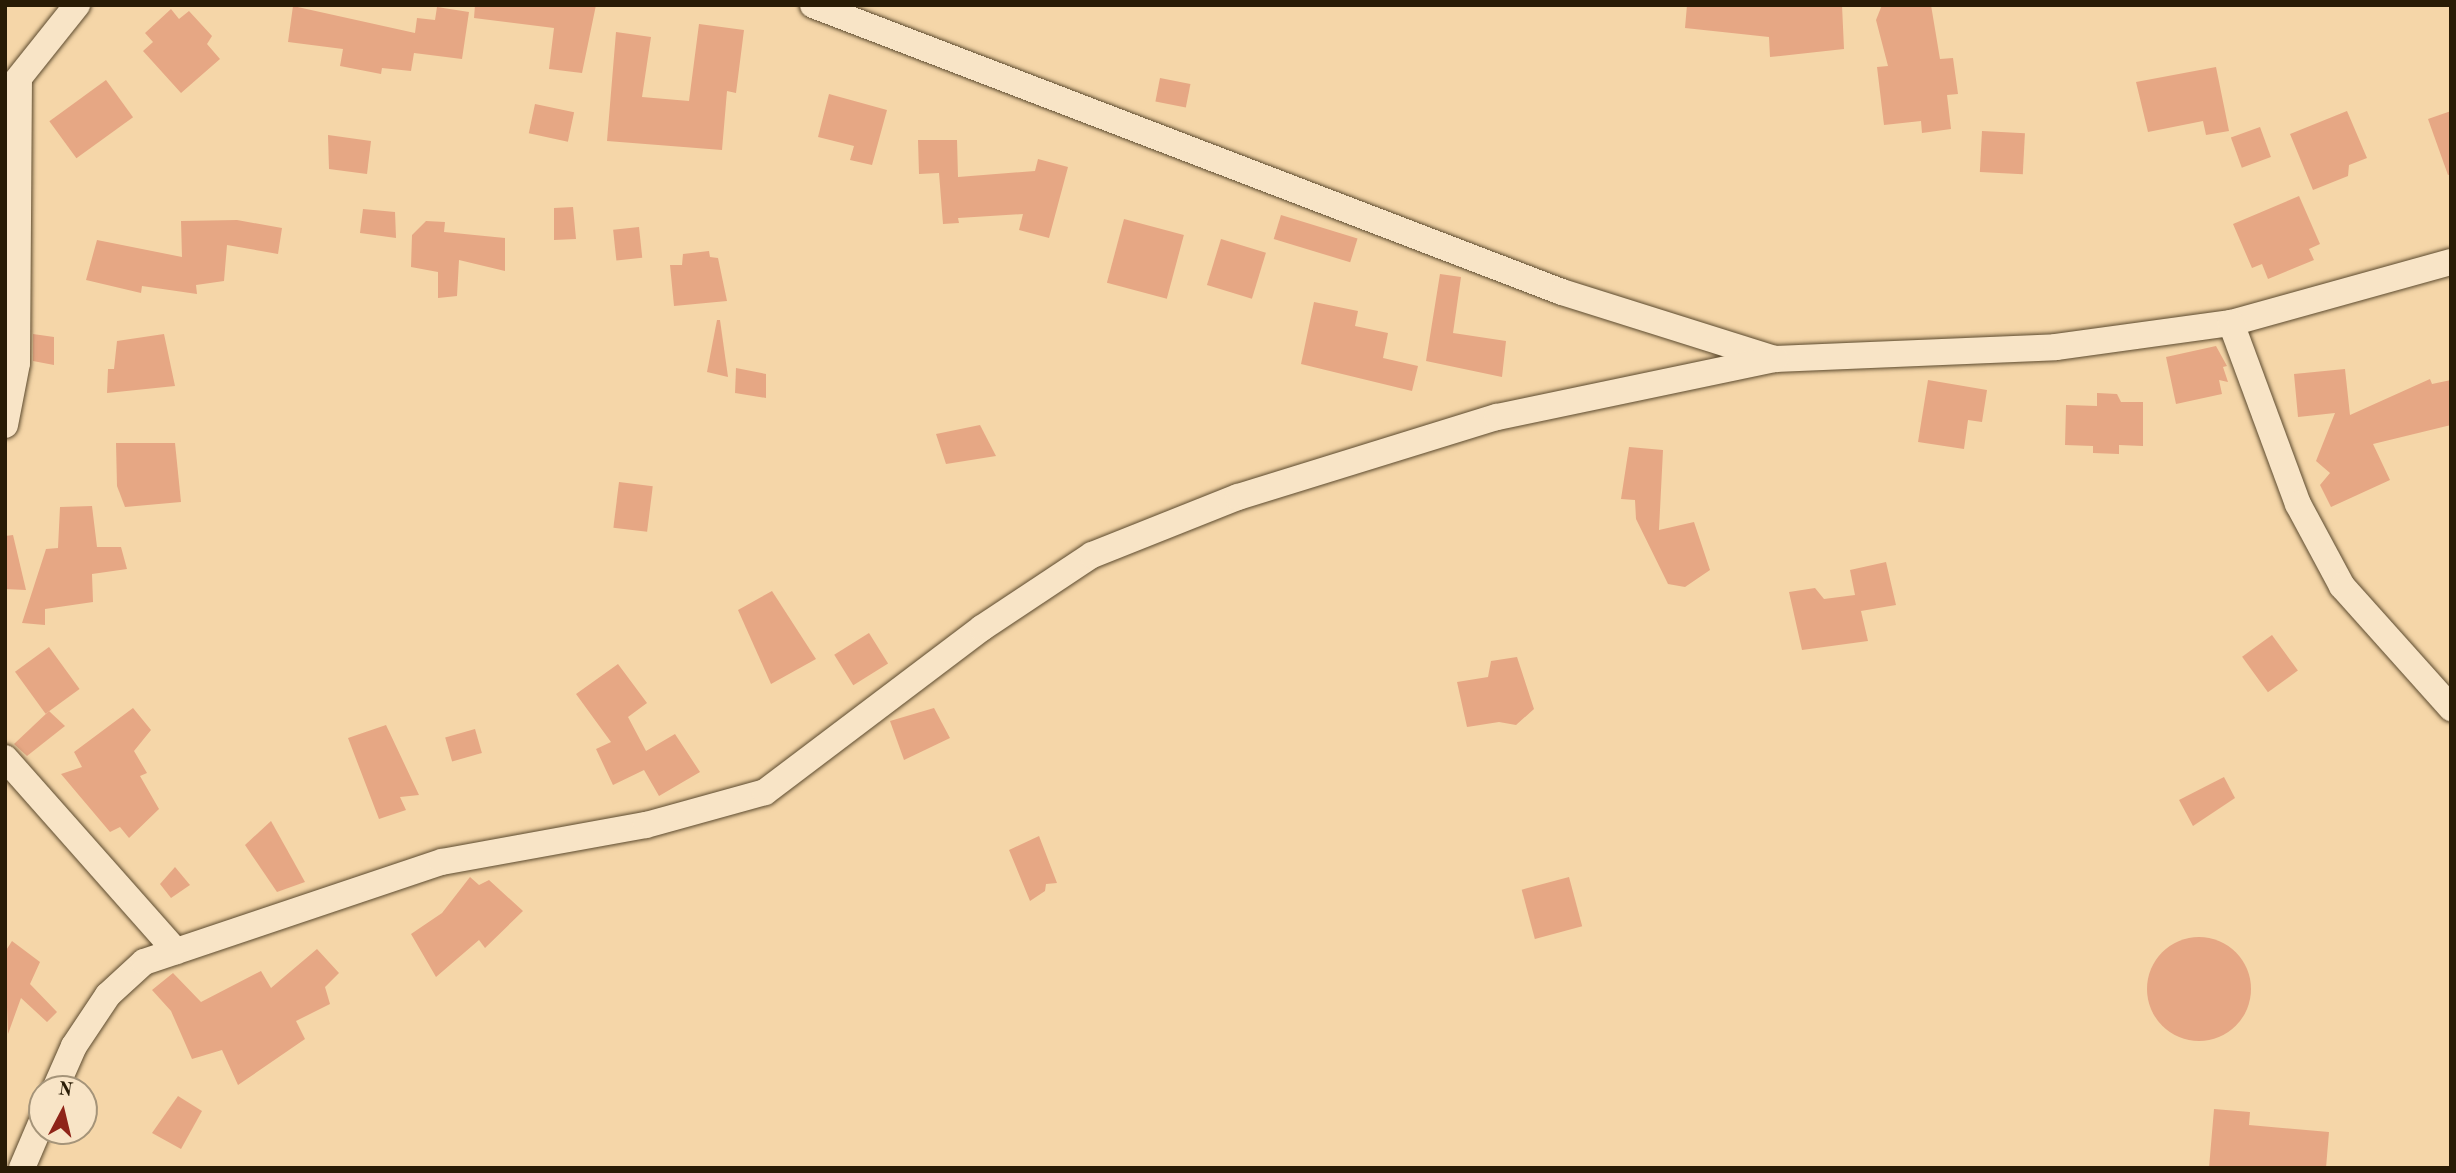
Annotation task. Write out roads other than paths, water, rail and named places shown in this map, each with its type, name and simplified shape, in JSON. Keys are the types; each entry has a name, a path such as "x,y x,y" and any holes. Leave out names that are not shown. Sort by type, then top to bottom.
{"street":[{"path":"5,425 17,363 12,88 77,5"},
{"path":"813,5 1562,292 1775,359"},
{"path":"61,1075 74,1046 108,995 144,962 442,862 646,825 765,792 982,628 1092,555 1238,497 1497,417 1775,359 2056,347 2231,323 2451,262"},
{"path":"2231,323 2298,504 2342,586 2451,708"},
{"path":"5,758 176,951"},
{"path":"22,1168 32,1145"}]}
